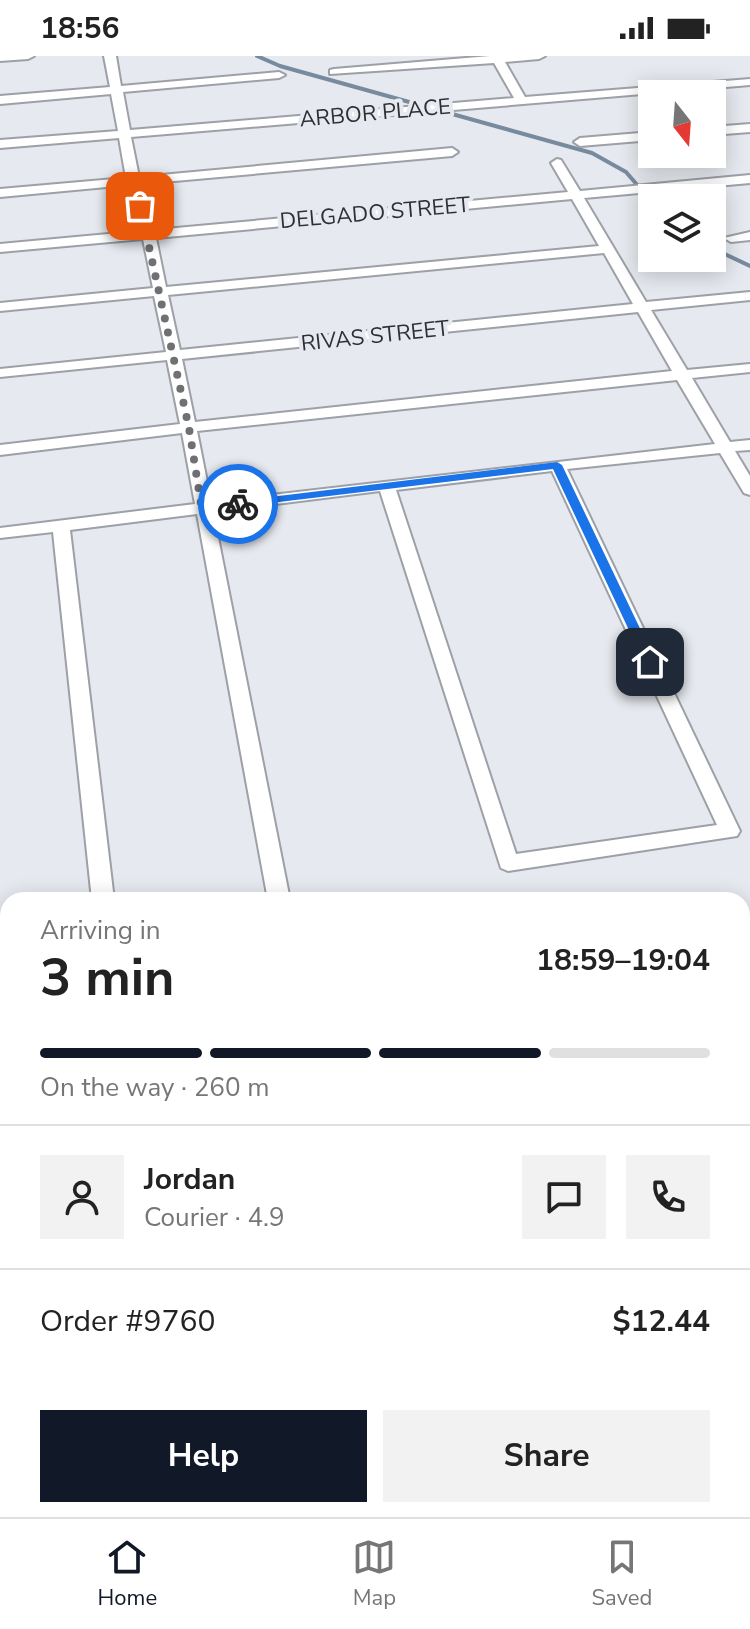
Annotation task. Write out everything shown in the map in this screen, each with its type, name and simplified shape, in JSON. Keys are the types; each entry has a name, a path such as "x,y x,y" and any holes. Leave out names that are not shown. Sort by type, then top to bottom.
{"street":[{"path":"0,58 28,56"},
{"path":"110,56 123,132 148,233 189,428 202,510 277,892"},
{"path":"334,72 539,56"},
{"path":"496,58 521,100"},
{"path":"0,100 279,75"},
{"name":"ARBOR PLACE","path":"0,144 750,82"},
{"path":"726,130 750,128"},
{"path":"580,142 638,137"},
{"path":"0,193 452,152"},
{"path":"557,163 750,490"},
{"name":"DELGADO STREET","path":"0,248 750,179"},
{"path":"731,238 750,236"},
{"path":"0,307 608,249"},
{"name":"RIVAS STREET","path":"0,373 750,296"},
{"path":"0,450 209,423 750,368"},
{"path":"0,533 386,485 750,445"},
{"path":"386,485 508,863 730,831 557,465"},
{"path":"61,526 102,892"}],"waterway":[{"path":"257,56 280,66 592,153 626,172 638,186"},
{"path":"726,255 750,266"}],"way so far":[{"path":"140,206 189,428 202,510 238,504"}],"route":[{"path":"238,504 557,465 650,662"}]}
